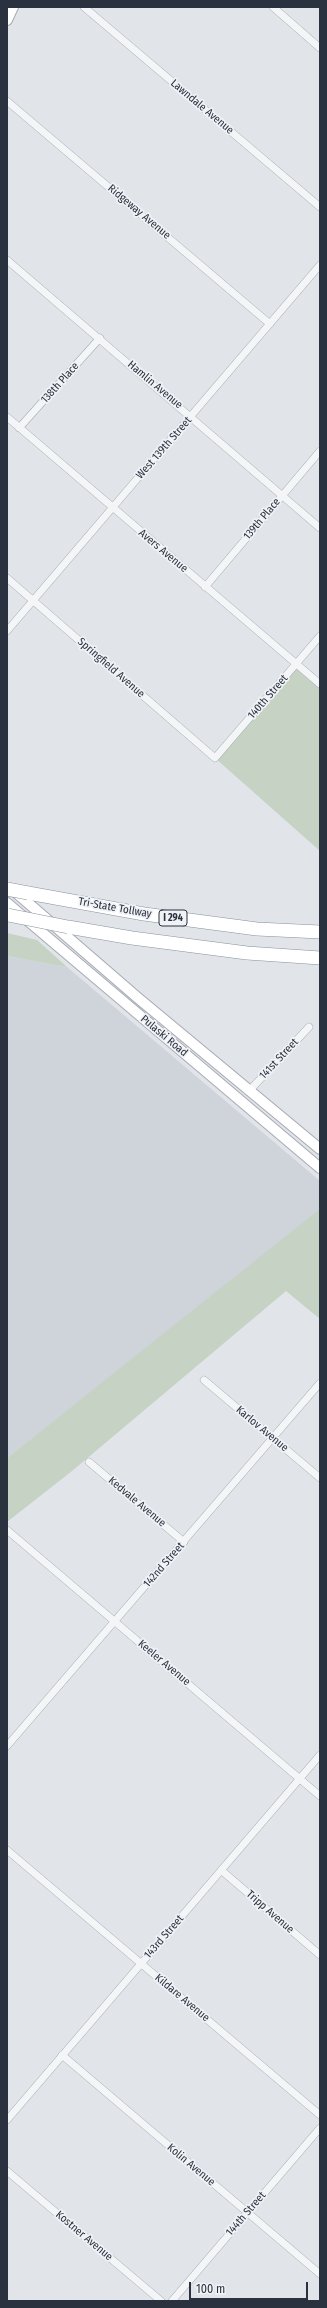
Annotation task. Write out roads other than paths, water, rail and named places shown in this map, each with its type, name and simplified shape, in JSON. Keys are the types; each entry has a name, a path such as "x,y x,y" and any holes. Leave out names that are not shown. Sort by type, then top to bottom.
{"highway":[{"name":"Tri-State Tollway","path":"7,889 144,914 258,929 320,932"},
{"name":"I 294","path":"7,911 68,927 132,938 247,953 320,958"}],"main road":[{"path":"7,20 13,7"},
{"name":"Pulaski Road","path":"7,885 138,998 320,1149"},
{"name":"Pulaski Road","path":"7,911 320,1168"}],"street":[{"name":"Lawndale Avenue","path":"84,7 320,207"},
{"path":"273,7 320,48"},
{"name":"Ridgeway Avenue","path":"7,101 270,324"},
{"name":"Hamlin Avenue","path":"7,260 100,338 320,528"},
{"name":"West 139th Street","path":"7,631 320,265"},
{"name":"138th Place","path":"19,428 100,338"},
{"name":"Avers Avenue","path":"7,417 320,684"},
{"name":"139th Place","path":"205,587 320,451"},
{"name":"Springfield Avenue","path":"7,578 215,758"},
{"name":"140th Street","path":"215,758 320,636"},
{"name":"141st Street","path":"250,1090 309,1027"},
{"name":"Karlov Avenue","path":"204,1380 320,1478"},
{"name":"142nd Street","path":"7,1746 320,1382"},
{"name":"Kedvale Avenue","path":"89,1462 184,1542"},
{"name":"Keeler Avenue","path":"7,1530 320,1796"},
{"name":"143rd Street","path":"7,2120 320,1754"},
{"name":"Kildare Avenue","path":"7,1850 320,2115"},
{"name":"Tripp Avenue","path":"221,1870 320,1955"},
{"name":"Kolin Avenue","path":"62,2055 320,2274"},
{"name":"144th Street","path":"172,2301 320,2128"},
{"name":"Kostner Avenue","path":"7,2170 161,2301"}]}
